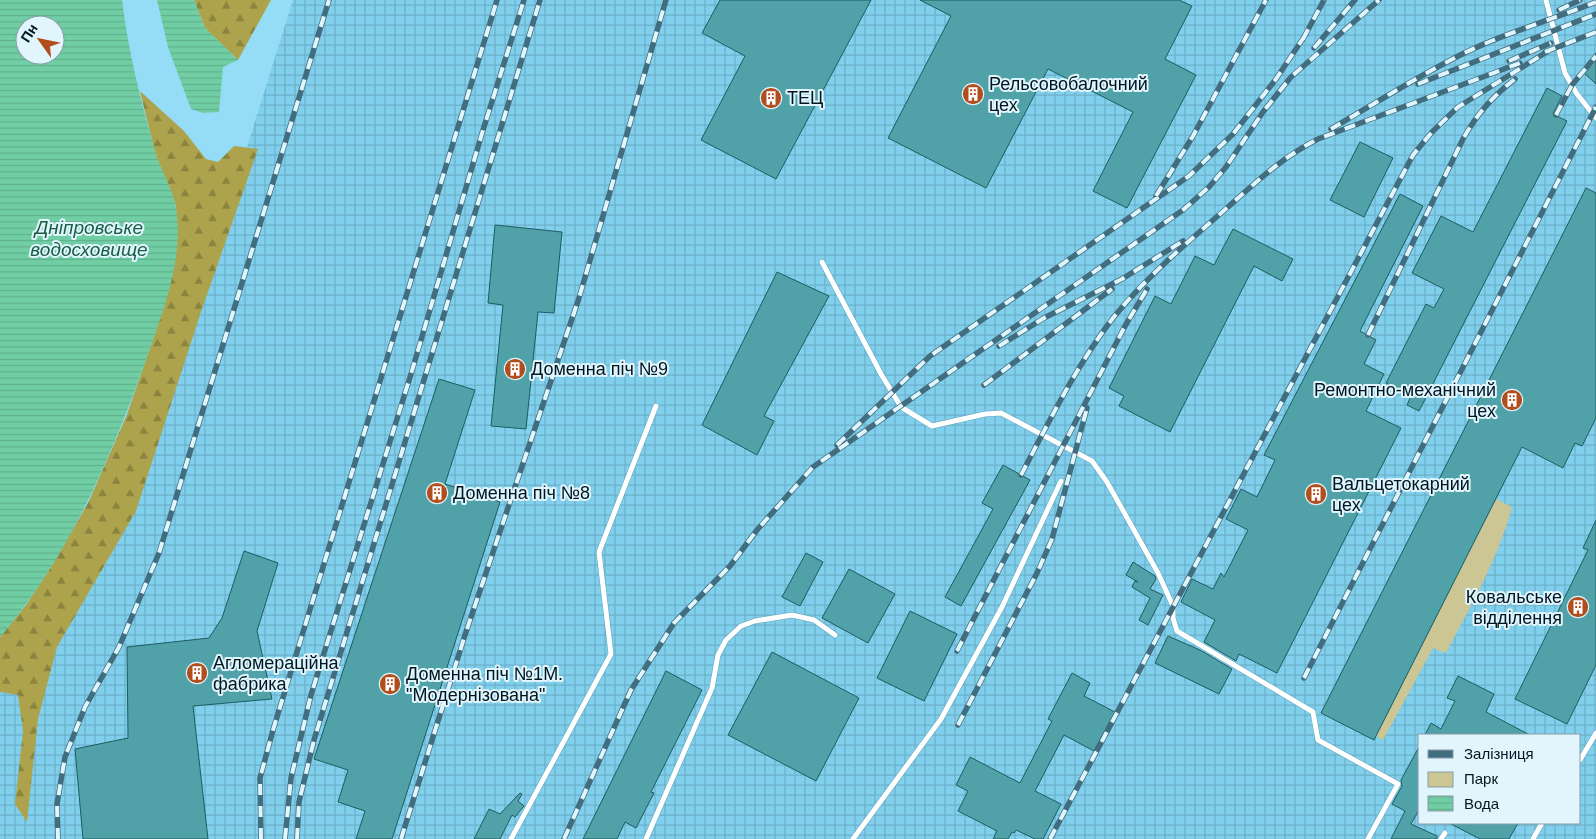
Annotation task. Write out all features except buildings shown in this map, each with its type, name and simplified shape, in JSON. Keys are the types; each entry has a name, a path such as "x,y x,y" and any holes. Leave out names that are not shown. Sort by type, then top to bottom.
{"lane":[{"path":"1546,0 1565,73 1577,94 1596,118"},
{"path":"822,262 881,374 901,407 932,426 985,414 1001,413 1092,461 1107,482 1158,573 1173,606 1173,618 1177,631 1313,712 1318,740 1398,784 1368,839"},
{"path":"511,839 611,654 598,552 656,406"},
{"path":"853,839 942,719 1002,607 1061,481"},
{"path":"646,839 712,688 718,655 726,640 741,626 755,621 792,615 814,620 835,635"},
{"path":"1581,758 1596,733"},
{"path":"1533,839 1541,824"},
{"path":"1441,839 1445,833"}],"shaded area":[{"path":"293,0 1596,0 1596,839 0,839 0,692 18,694 242,163"}],"green space":[{"path":"194,0 271,0 238,60 205,28"},
{"path":"140,91 184,131 206,159 218,162 234,146 258,149 201,312 136,511 57,647 38,719 27,822 15,804 23,731 18,695 0,692 0,637 26,605 51,567 88,503 126,417 156,331 176,206 155,153"},
{"path":"1496,499 1512,507 1499,545 1483,582 1446,653 1433,648 1383,740 1376,736"}],"water":[{"name":"Дніпровське водосховище","path":"0,0 122,0 131,57 145,114 157,158 172,193 176,208 178,226 172,281 135,389 105,464 69,537 25,605 0,637"},
{"path":"157,0 194,0 205,28 238,60 223,67 219,112 203,113 191,109 168,47"}],"railway":[{"path":"58,839 57,804 65,757 85,707 119,647 159,553 329,0"},
{"path":"261,839 260,778 273,730 497,0"},
{"path":"285,839 291,778 311,695 411,374 483,130 524,0"},
{"path":"297,839 299,802 314,740 540,0"},
{"path":"401,839 465,635 579,298 666,0"},
{"path":"1156,196 1193,136 1266,0"},
{"path":"1303,39 1324,0"},
{"path":"1314,48 1355,0"},
{"path":"564,839 631,690 674,623 730,566 757,530 813,467 1183,210 1209,187 1226,167 1263,112 1291,77 1379,0"},
{"path":"1559,10 1580,0"},
{"path":"1331,129 1417,78 1483,44 1596,2"},
{"path":"1418,84 1596,14"},
{"path":"1545,52 1596,32"},
{"path":"837,445 930,356 1189,176 1233,134 1276,79 1306,34"},
{"path":"1509,61 1551,43"},
{"path":"1050,839 1413,155 1432,132 1458,107 1550,50"},
{"path":"1556,115 1572,85 1596,56"},
{"path":"1021,475 1075,375 1113,318 1139,288 1168,260 1260,179 1282,161 1318,139 1520,63"},
{"path":"1368,335 1463,139 1486,106 1515,79"},
{"path":"1304,678 1596,107"},
{"path":"999,346 1044,318 1122,279 1183,241"},
{"path":"984,385 1112,289"},
{"path":"957,651 1125,326 1147,289"},
{"path":"958,725 1037,573 1052,539 1087,408"}],"place":[{"name":"Рельсовобалочний цех","path":"973,94"},
{"name":"ТЕЦ","path":"771,98"},
{"name":"Доменна піч №9","path":"515,369"},
{"name":"Ремонтно-механічний цех","path":"1512,400"},
{"name":"Доменна піч №8","path":"437,493"},
{"name":"Вальцетокарний цех","path":"1316,494"},
{"name":"Ковальське відділення","path":"1578,607"},
{"name":"Агломераційна фабрика","path":"197,673"},
{"name":"Доменна піч №1М. \"Модернізована\"","path":"390,684"}]}
